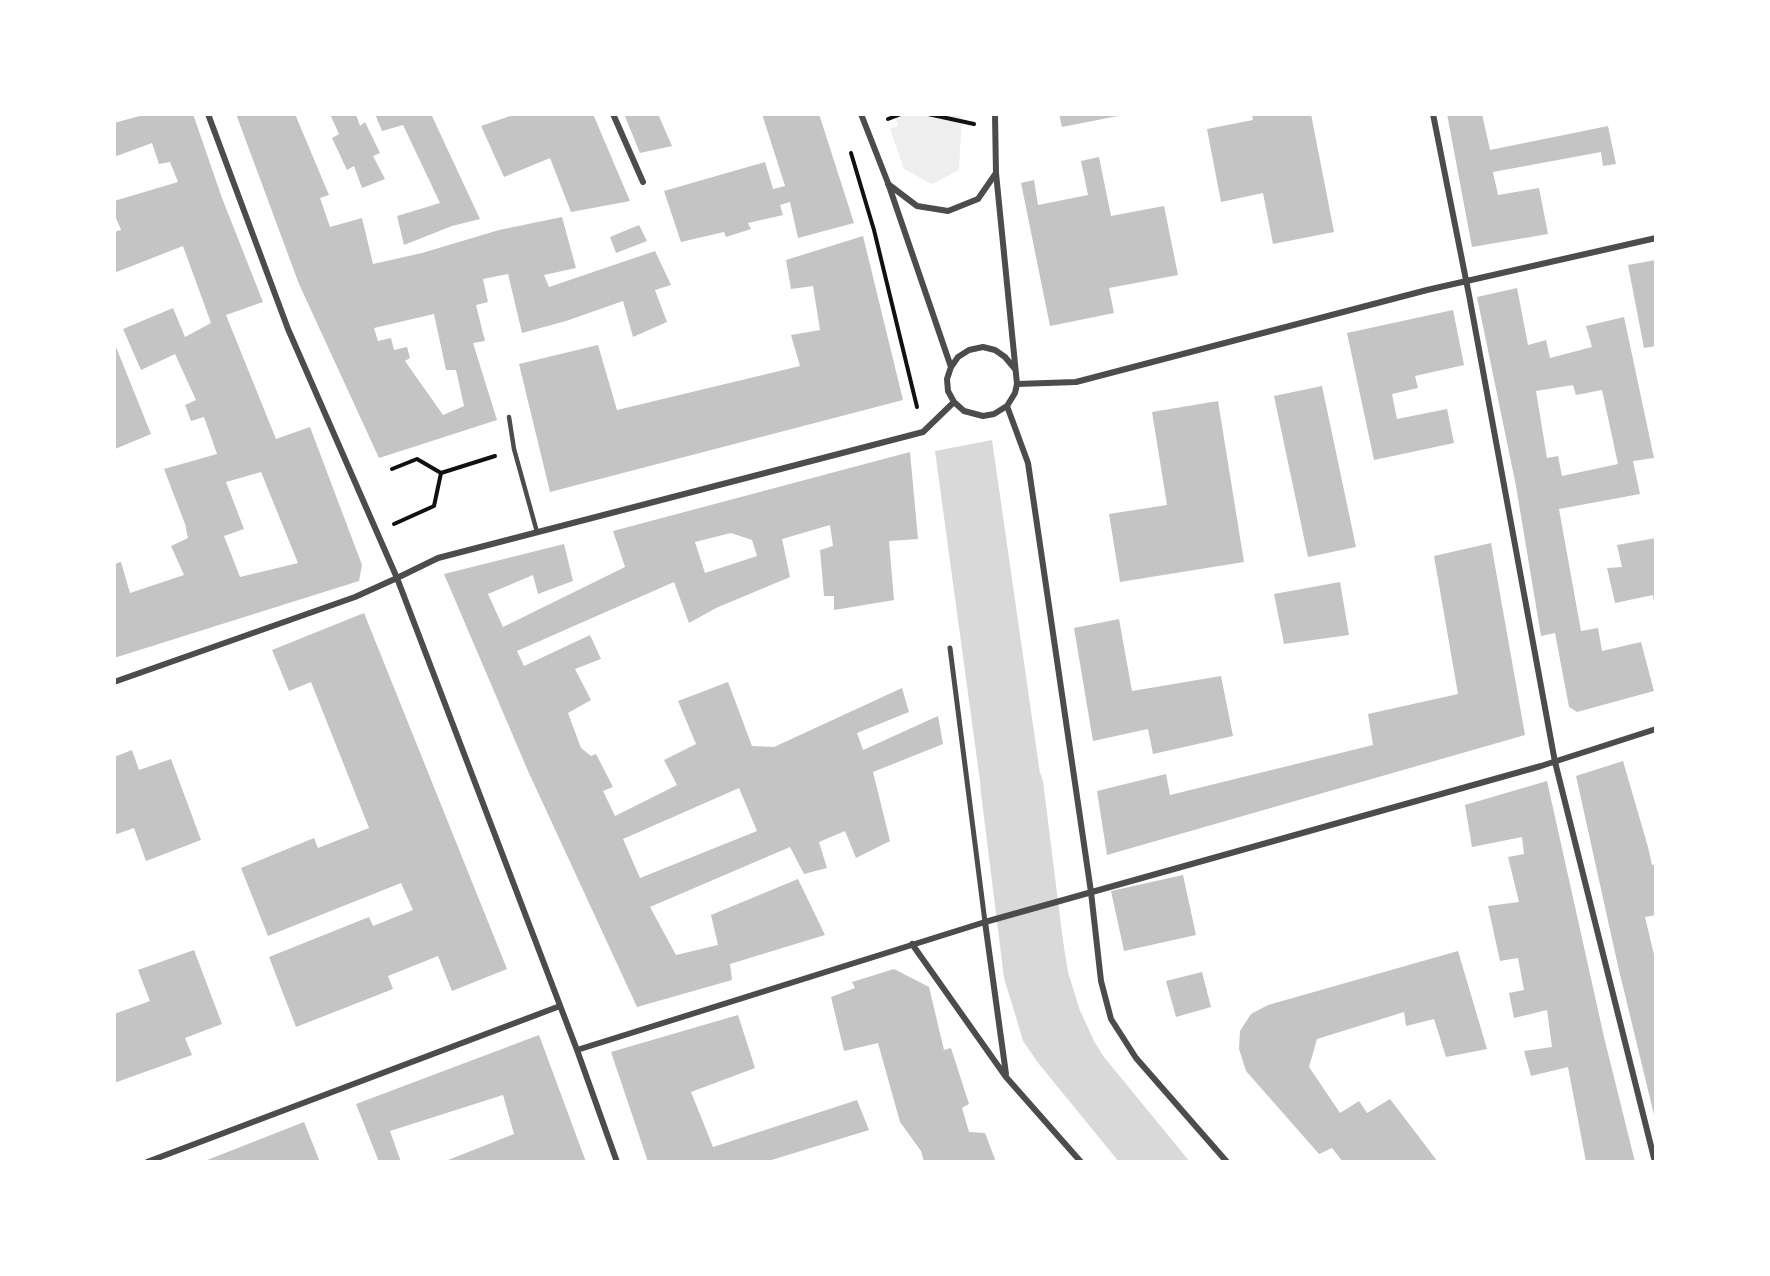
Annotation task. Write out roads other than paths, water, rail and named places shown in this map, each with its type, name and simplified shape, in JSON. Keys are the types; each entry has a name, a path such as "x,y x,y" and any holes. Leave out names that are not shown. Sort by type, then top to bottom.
{"street":[{"path":"208,114 288,329 397,578 577,1050 617,1162"},
{"path":"613,114 643,182"},
{"path":"861,114 888,183 951,367"},
{"path":"995,114 996,173 1017,384 1015,393 1007,406 994,414 983,416 964,411 954,402 948,391 947,379 951,367 958,357 969,350 983,347 995,350 1005,357 1015,369"},
{"path":"1433,114 1555,762 1655,1162"},
{"path":"888,183 917,206 948,211 978,199 996,173"},
{"path":"1017,384 1077,382 1466,281 1656,238"},
{"path":"114,682 354,597 438,558 923,432 954,402"},
{"path":"1007,406 1028,463 1091,892 1101,981 1111,1019 1136,1058 1227,1162"},
{"path":"950,648 1006,1077"},
{"path":"577,1050 985,922 1555,762 1656,729"},
{"path":"912,944 1006,1077 1082,1162"},
{"path":"147,1162 560,1006"}],"lane":[{"path":"509,417 514,449 537,532"}],"waterway":[{"path":"1012,787 1035,972 1049,1017"}]}
